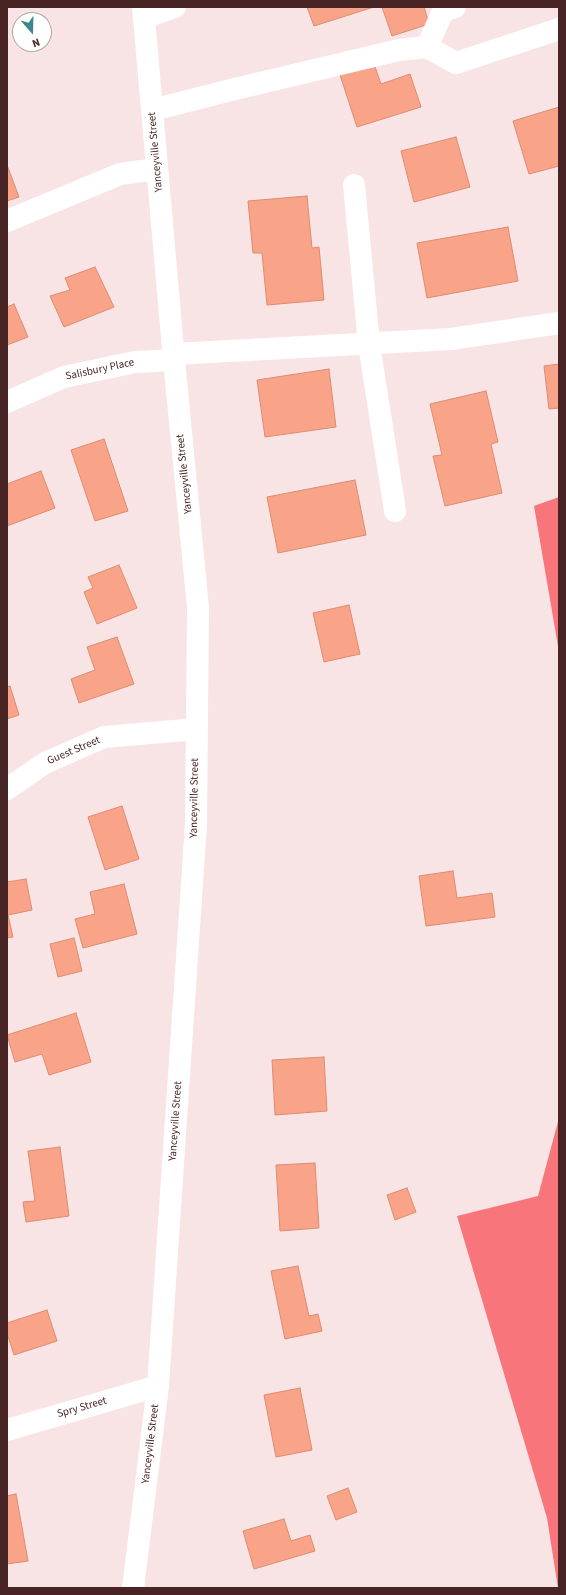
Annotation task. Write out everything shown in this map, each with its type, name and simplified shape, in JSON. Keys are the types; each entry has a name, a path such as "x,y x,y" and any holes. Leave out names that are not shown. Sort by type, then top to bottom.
{"main road":[{"path":"143,12 174,7"},
{"path":"426,47 449,9"},
{"name":"Yanceyville Street","path":"134,1588 158,1386 196,824 198,608 143,12"},
{"path":"152,110 399,50 426,47 456,63 559,29"},
{"path":"7,221 120,174 157,168"},
{"path":"354,185 369,344 395,511"},
{"name":"Salisbury Place","path":"7,402 64,377 135,362 174,357 451,339 559,324"},
{"name":"Guest Street","path":"7,789 45,762 104,737 197,729"},
{"name":"Spry Street","path":"7,1430 158,1386"}],"shaded area":[{"path":"559,497 559,652 534,506"},
{"path":"559,1118 558,1588 547,1518 457,1216 538,1196"}],"building":[{"path":"307,7 374,7 314,26"},
{"path":"382,7 424,7 429,24 392,36"},
{"path":"374,64 381,84 410,74 421,107 357,127 340,75"},
{"path":"559,107 559,166 529,174 513,121"},
{"path":"456,137 470,187 414,202 401,151"},
{"path":"7,165 19,197 7,201"},
{"path":"307,196 312,248 319,247 324,300 267,305 262,253 253,253 248,201"},
{"path":"508,227 518,281 427,298 417,243"},
{"path":"95,267 114,307 64,327 50,296 70,290 65,278"},
{"path":"14,304 28,337 7,345 7,307"},
{"path":"559,364 559,408 549,409 544,366"},
{"path":"329,369 336,427 265,437 257,380"},
{"path":"486,391 498,442 491,444 502,493 445,506 433,456 442,455 430,404"},
{"path":"104,439 128,511 95,521 71,450"},
{"path":"41,471 55,508 7,526 7,484"},
{"path":"355,480 366,535 278,553 267,497"},
{"path":"119,565 137,608 97,624 84,592 93,588 88,577"},
{"path":"349,605 360,654 324,662 313,613"},
{"path":"117,637 134,684 79,703 71,679 95,670 87,647"},
{"path":"10,686 19,715 7,719 7,687"},
{"path":"122,806 139,859 105,870 88,817"},
{"path":"453,871 457,898 492,893 495,917 426,926 419,876"},
{"path":"26,879 32,910 8,915 13,937 7,938 7,882"},
{"path":"124,884 137,934 83,948 75,919 95,914 90,892"},
{"path":"74,938 82,971 58,977 50,944"},
{"path":"76,1013 91,1062 49,1075 42,1054 15,1062 7,1035"},
{"path":"324,1057 327,1111 275,1115 272,1060"},
{"path":"60,1147 69,1216 26,1222 23,1202 35,1201 28,1151"},
{"path":"315,1163 319,1228 280,1231 276,1165"},
{"path":"407,1188 416,1212 395,1220 387,1195"},
{"path":"298,1266 309,1316 318,1314 322,1331 285,1339 271,1271"},
{"path":"47,1310 57,1341 14,1355 7,1333 7,1323"},
{"path":"300,1388 312,1450 276,1457 264,1395"},
{"path":"348,1488 357,1512 336,1520 327,1496"},
{"path":"16,1494 28,1561 7,1564 7,1496"},
{"path":"284,1519 291,1541 310,1535 315,1551 254,1569 243,1531"}]}
